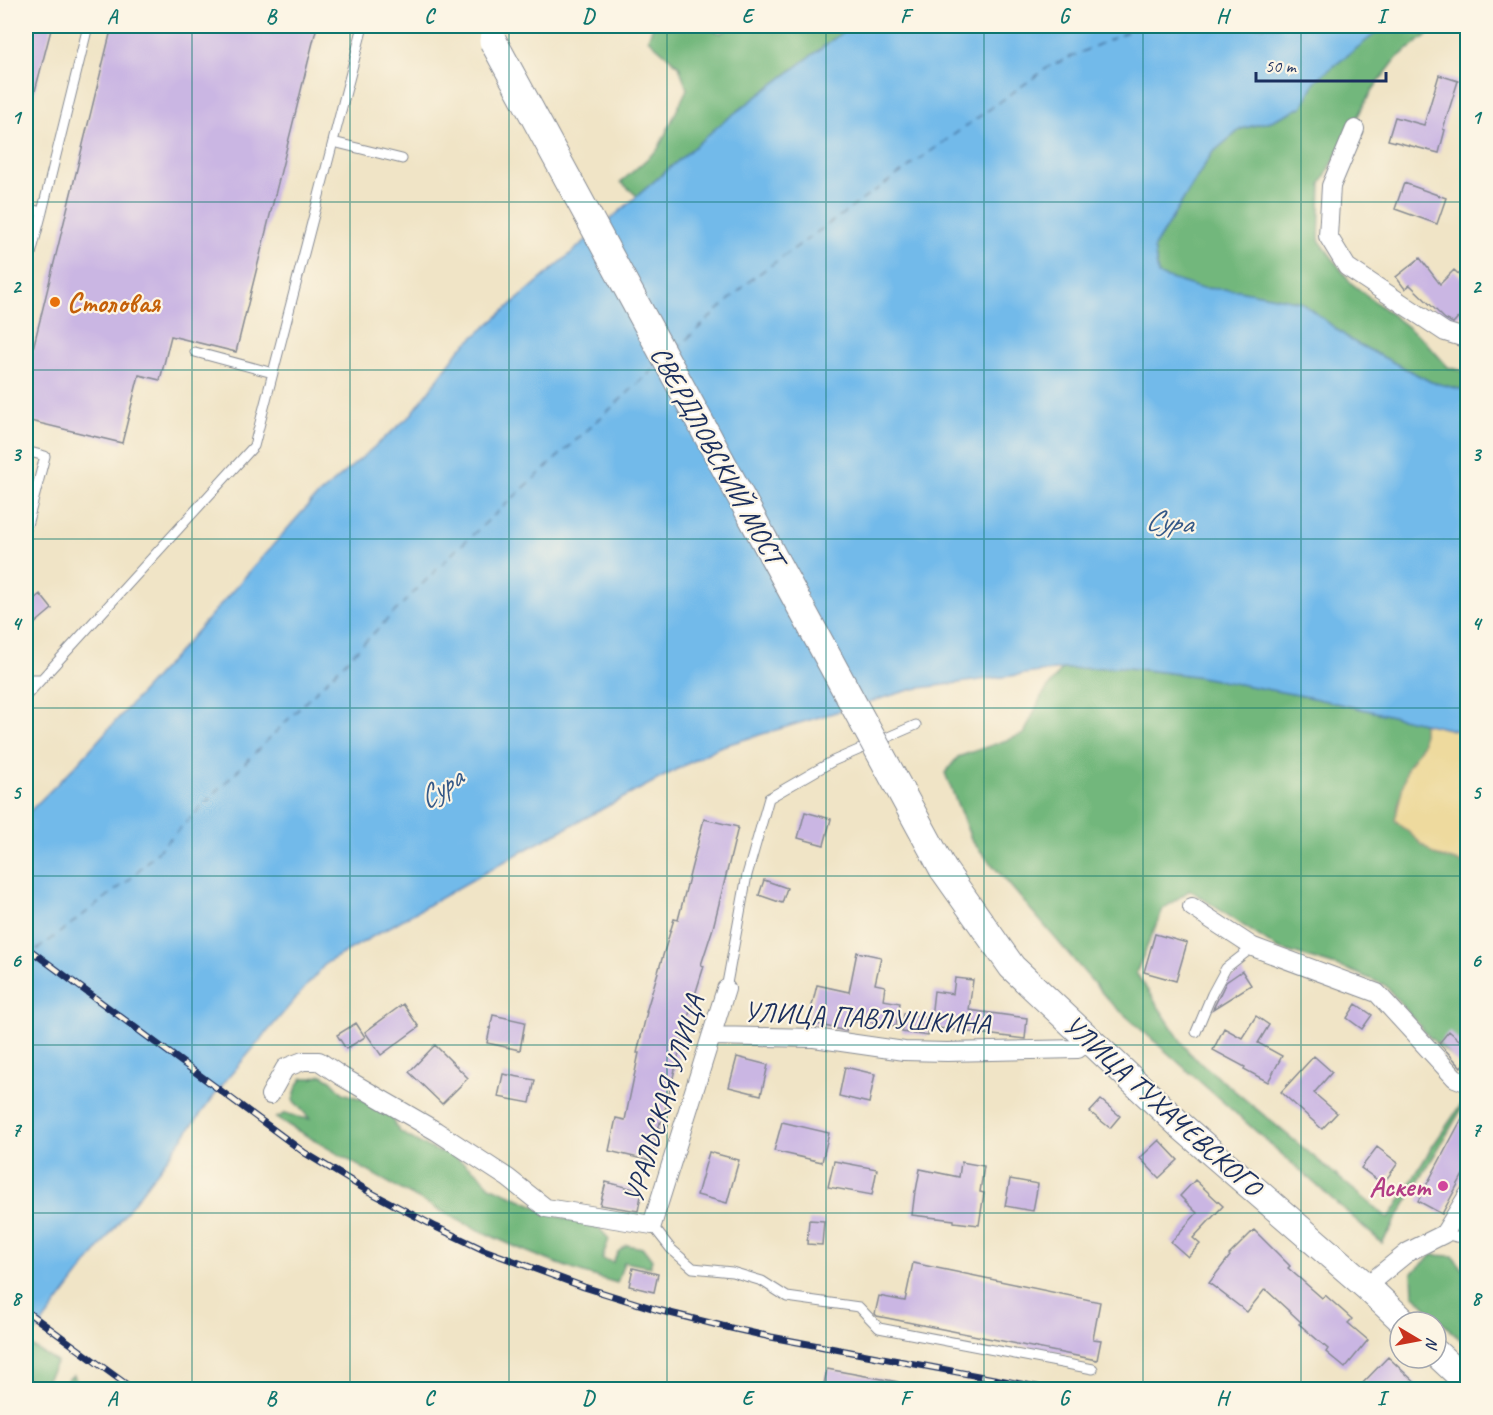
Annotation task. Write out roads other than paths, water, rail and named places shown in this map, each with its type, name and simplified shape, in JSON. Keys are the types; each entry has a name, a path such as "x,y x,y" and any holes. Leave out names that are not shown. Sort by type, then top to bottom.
{"main road":[{"name":"СВЕРДЛОВСКИЙ МОСТ","path":"488,33 943,869"},
{"name":"УЛИЦА ТУХАЧЕВСКОГО","path":"943,869 1012,967 1180,1125 1391,1310"},
{"path":"1448,1365 1467,1383"}],"street":[{"path":"1355,129 1331,186 1328,237 1347,267 1445,332 1467,339"},
{"path":"1192,908 1253,947 1377,993 1455,1078 1467,1083"},
{"name":"УРАЛЬСКАЯ УЛИЦА","path":"652,1225 726,989"},
{"name":"УЛИЦА ПАВЛУШКИНА","path":"711,1036 814,1038 904,1051 947,1052 1078,1049 1088,1039"},
{"path":"270,1095 285,1068 303,1061 319,1061 436,1131 508,1178 546,1208 652,1225"},
{"path":"1366,1286 1408,1251 1444,1234 1467,1195"}],"lane":[{"path":"26,273 88,26"},
{"path":"26,696 254,446 363,26"},
{"path":"333,142 402,159"},
{"path":"26,208 42,212"},
{"path":"195,352 273,373"},
{"path":"26,451 45,456 26,529"},
{"path":"26,679 41,679"},
{"path":"726,989 747,874 769,798 833,761 916,725"},
{"path":"1196,1032 1226,968 1253,947"},
{"path":"652,1225 671,1249 693,1268 732,1272 762,1281 787,1297 859,1306 879,1328 1093,1368"},
{"path":"1444,1234 1456,1238 1467,1238"}],"water":[{"name":"Сура","path":"851,26 1385,26 1316,80 1302,107 1271,121 1241,129 1212,153 1154,247 1158,275 1199,288 1238,290 1301,302 1352,341 1431,382 1467,391 1467,733 1309,697 1195,676 1120,667 1062,669 913,689 719,747 523,851 326,963 227,1079 26,1345 26,815 75,766 312,501 411,415 460,349 723,122"}],"railway":[{"path":"26,947 305,1153 368,1191 484,1250 584,1287 658,1310 722,1326 1053,1390"},
{"path":"26,1311 134,1390"}],"place":[{"name":"Столовая","path":"55,302"},
{"name":"Аскет","path":"1443,1186"}]}
